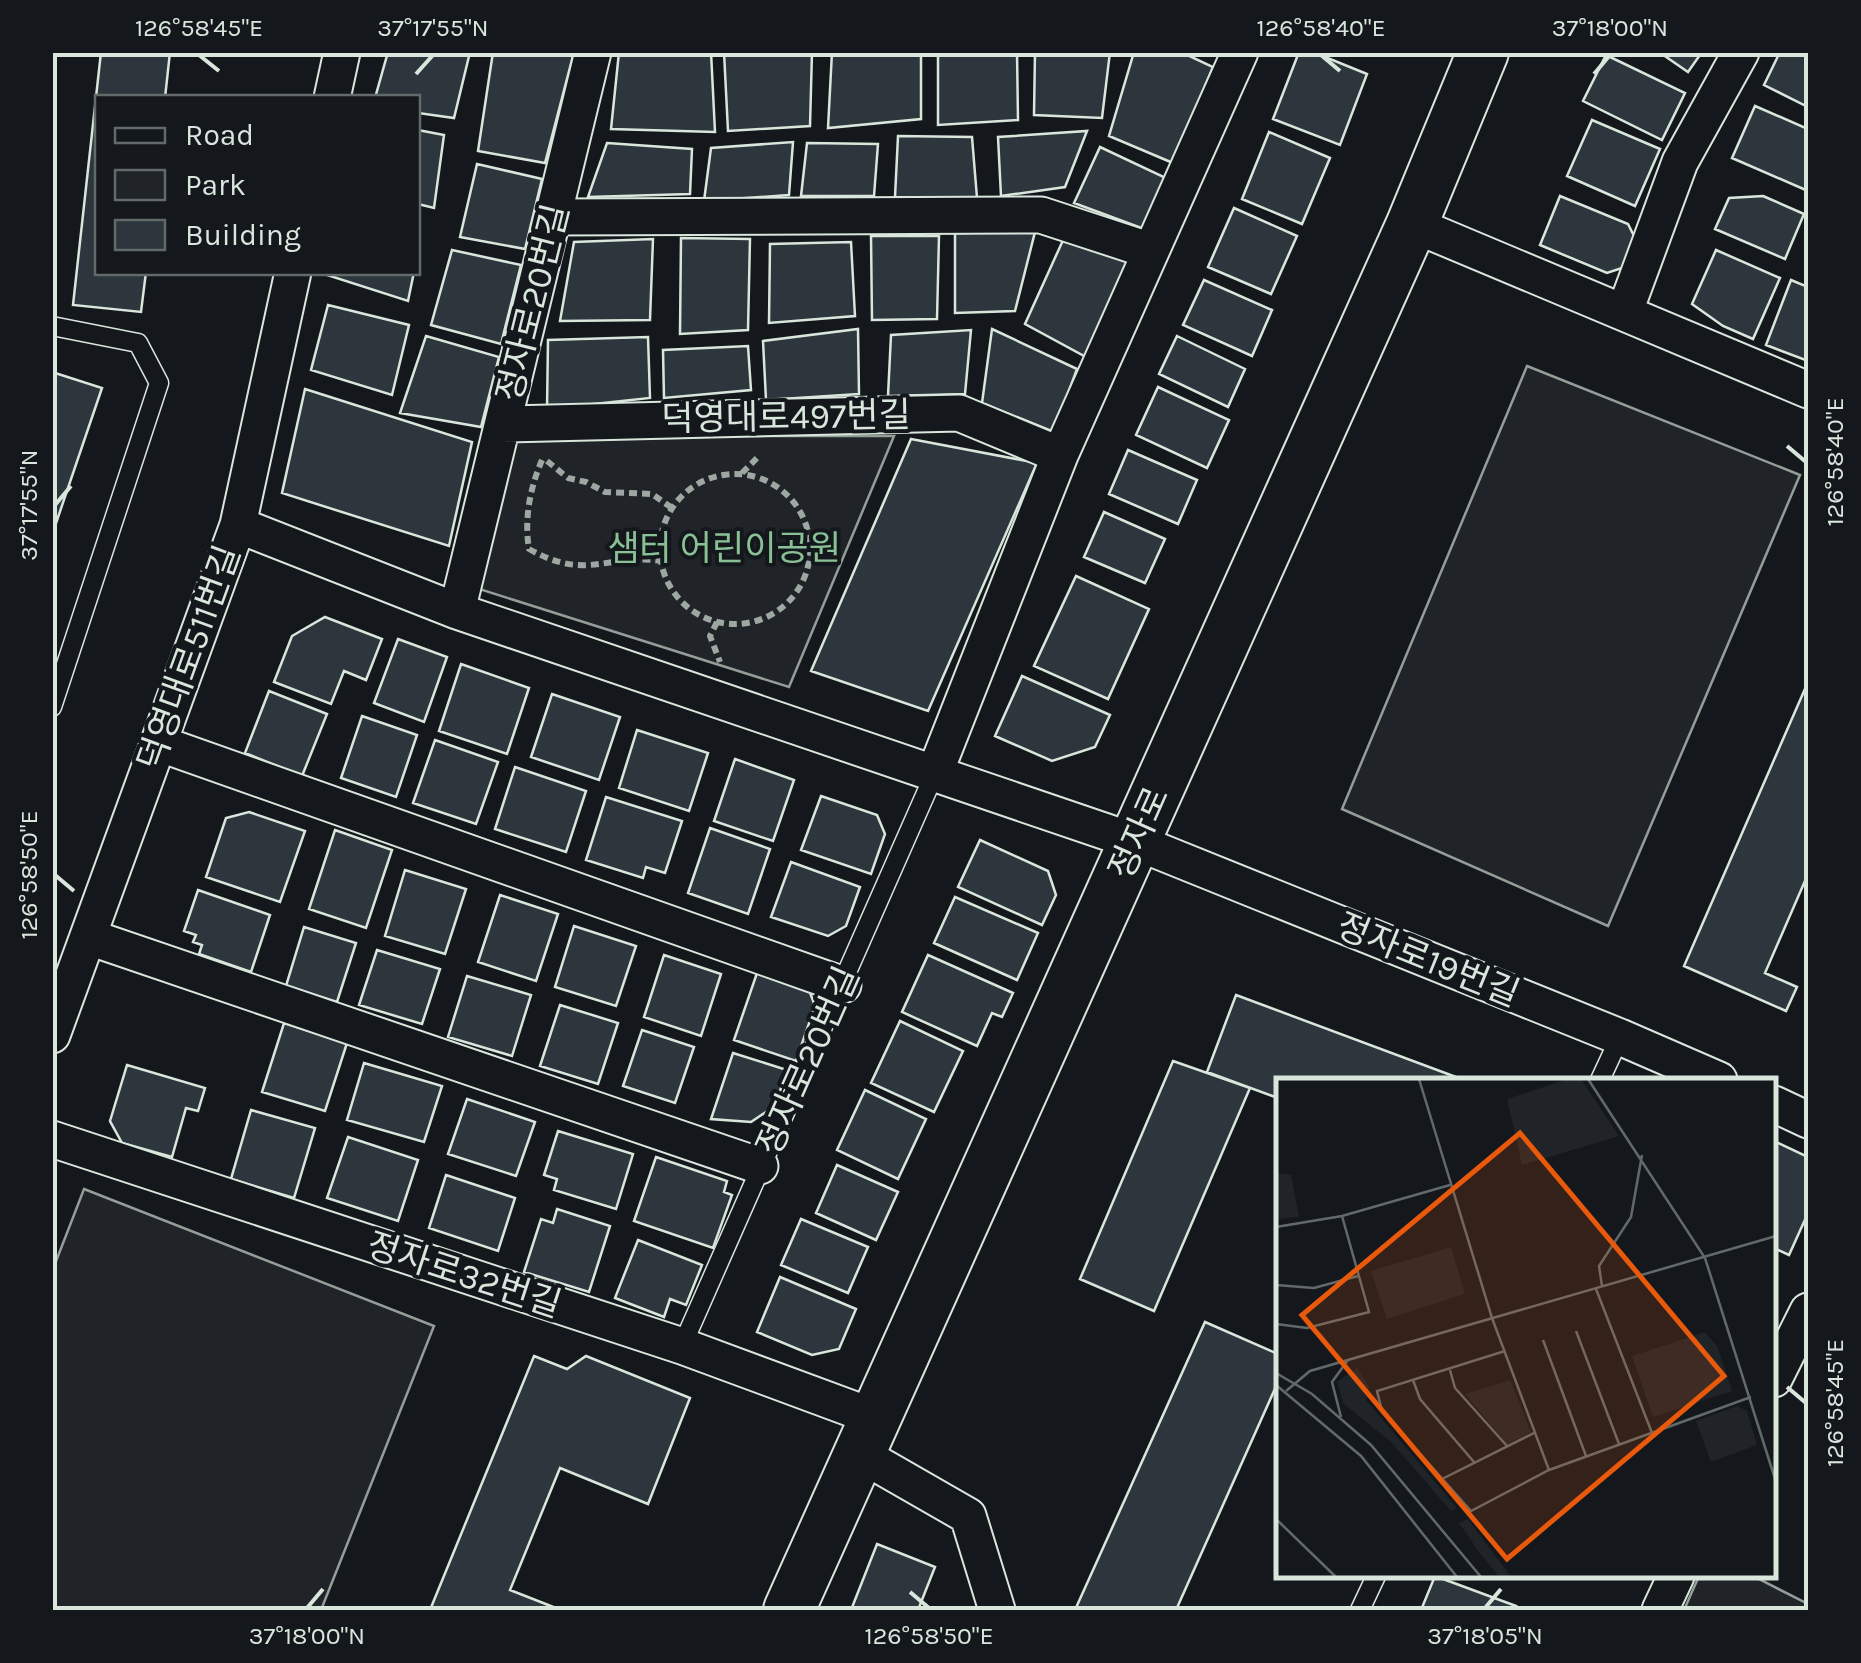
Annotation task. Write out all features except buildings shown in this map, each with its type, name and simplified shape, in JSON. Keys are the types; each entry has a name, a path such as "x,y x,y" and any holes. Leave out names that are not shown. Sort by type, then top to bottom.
{"street":[{"path":"333,95 342,52"},
{"name":"정자로20번길","path":"457,611 593,52"},
{"path":"934,775 1060,454 1240,52"},
{"name":"정자로","path":"789,1610 1412,224 1483,52"},
{"path":"1625,311 1680,162 1740,52"},
{"path":"554,217 1041,215 1152,251"},
{"path":"1412,224 1808,390"},
{"name":"덕영대로511번길","path":"52,1035 238,525 293,275"},
{"name":"덕영대로497번길","path":"504,424 959,413 1060,454"},
{"path":"238,525 457,611 1136,842"},
{"path":"158,743 843,985"},
{"name":"정자로19번길","path":"1136,842 1714,1078"},
{"path":"89,936 760,1166"},
{"path":"1776,1105 1808,1120"},
{"name":"정자로32번길","path":"52,1139 682,1346 867,1436 968,1516 995,1609"},
{"path":"1776,1375 1808,1311"},
{"path":"1660,1610 1675,1578"}],"lane":[{"path":"52,326 138,343 159,383 52,707"},
{"name":"정자로20번길","path":"682,1346 934,775"},
{"path":"1601,1078 1620,1037"},
{"path":"1360,1610 1375,1578"}],"path":[{"path":"661,561 636,558 582,567 551,561 530,549 526,532 540,455 568,478 605,492 652,494 672,508"},
{"path":"742,473 780,488 795,502 810,540 810,560 794,594 768,616 734,624 717,622 686,606 674,593 661,561 663,527 672,508 685,492 722,474 742,473"},
{"path":"717,622 710,636 721,665"}],"green space":[{"path":"1527,366 1800,475 1608,926 1342,809"},
{"name":"샘터 어린이공원","path":"512,436 894,436 789,687 476,588"},
{"path":"84,1189 434,1326 321,1610 53,1610 53,1269"},
{"path":"1698,1578 1757,1578 1808,1604 1808,1610 1684,1610"}]}
